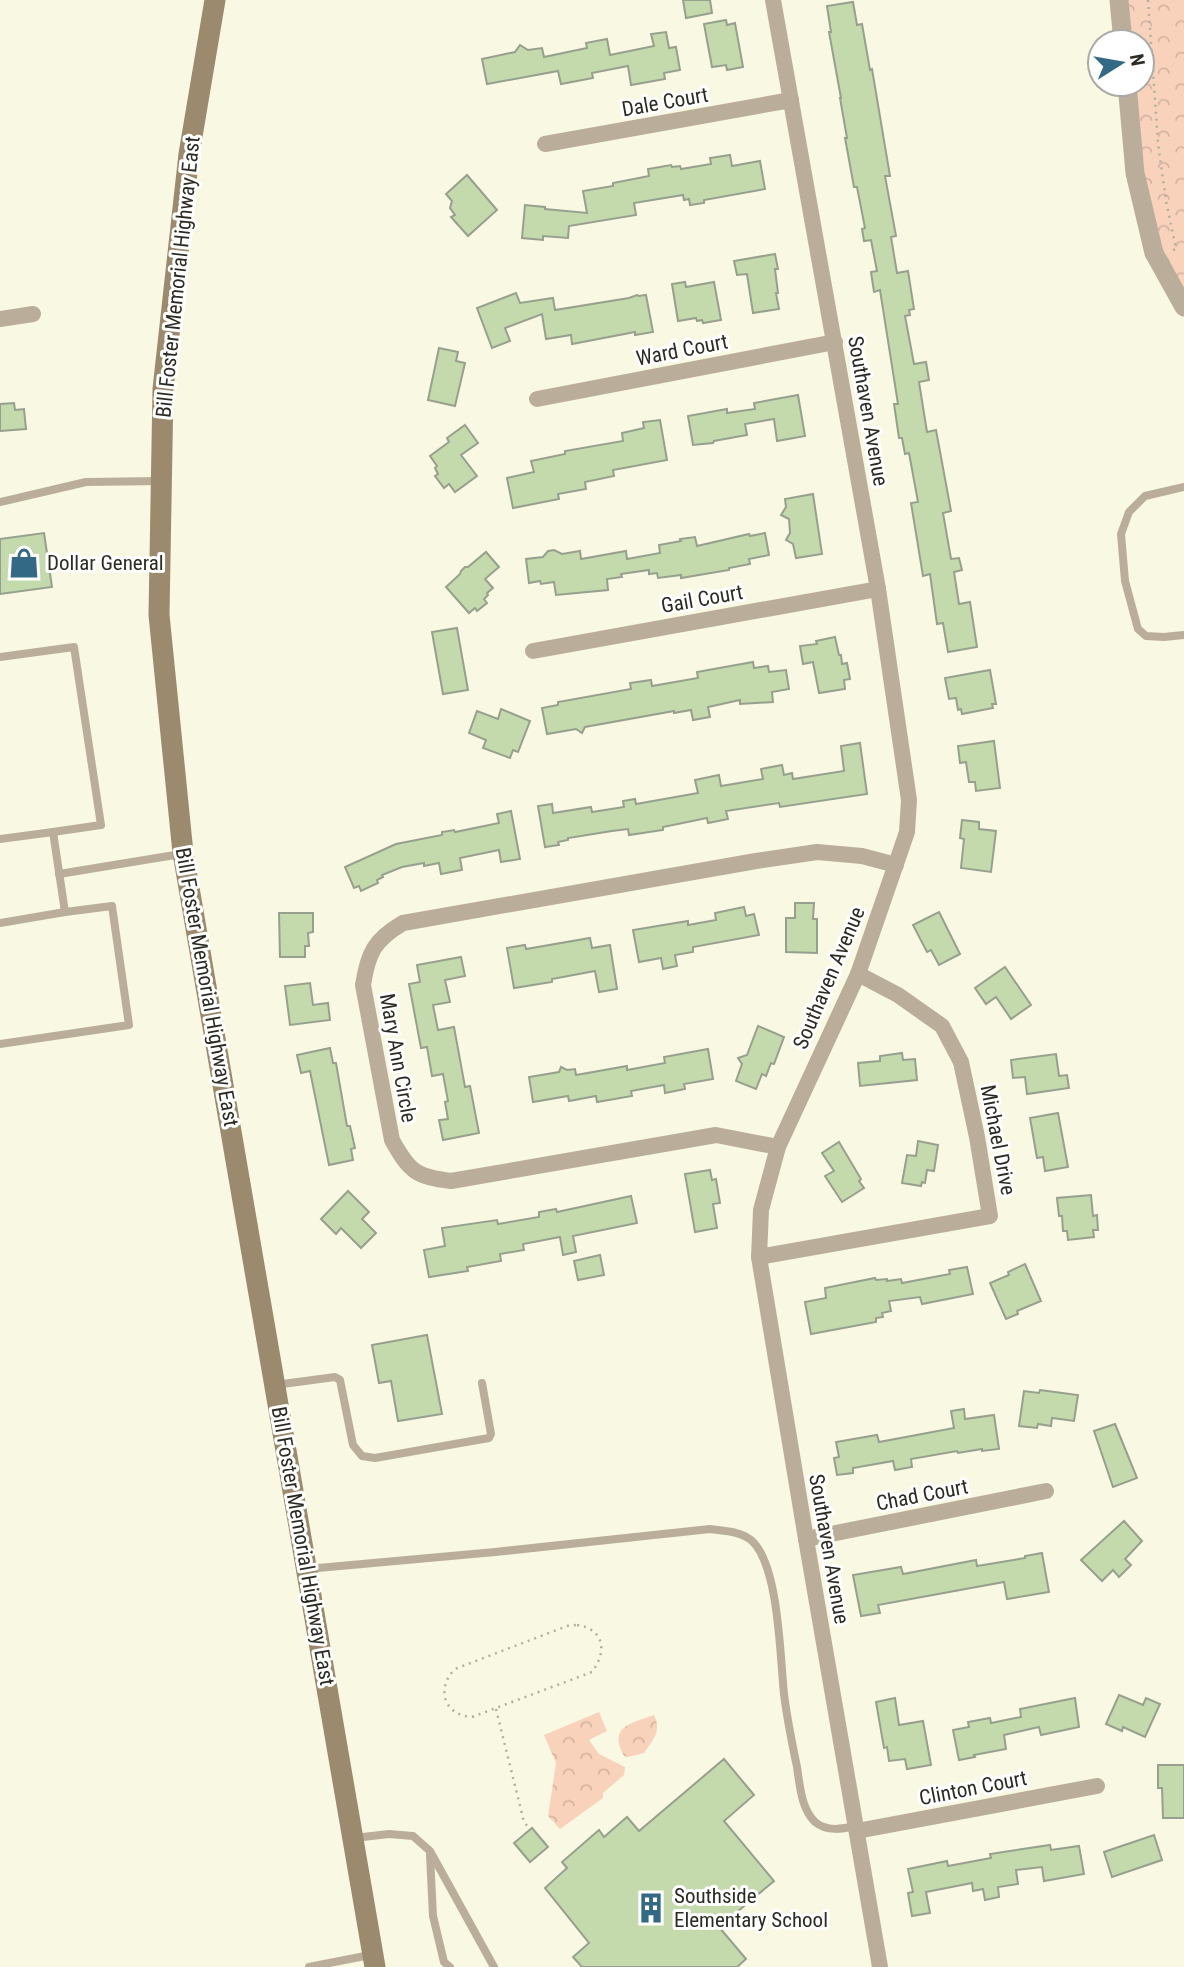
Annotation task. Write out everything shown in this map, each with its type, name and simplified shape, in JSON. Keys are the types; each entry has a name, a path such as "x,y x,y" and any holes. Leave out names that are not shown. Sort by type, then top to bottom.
{"main road":[{"name":"Bill Foster Memorial Highway East","path":"215,0 189,154 163,389 159,615 183,853 374,1961"}],"street":[{"name":"Southaven Avenue","path":"773,0 878,589 909,800 907,832 897,866 858,974 778,1147 761,1210 760,1257 880,1967"},
{"path":"1119,0 1122,28"},
{"path":"1128,98 1135,173 1157,257 1184,307"},
{"name":"Dale Court","path":"545,144 791,100"},
{"path":"0,319 33,314"},
{"name":"Ward Court","path":"537,399 835,342"},
{"name":"Gail Court","path":"533,651 878,589"},
{"name":"Mary Ann Circle","path":"778,1147 716,1135 451,1181 417,1173 402,1159 391,1140 363,985 367,962 377,942 403,923 817,852 862,856 897,866"},
{"name":"Michael Drive","path":"760,1257 990,1216 961,1062 942,1026 898,995 858,974"},
{"name":"Chad Court","path":"806,1539 1046,1491"},
{"name":"Clinton Court","path":"856,1828 1097,1786"}],"lane":[{"path":"0,502 86,482 161,481"},
{"path":"1184,487 1145,496 1129,512 1121,534 1125,581 1138,629 1146,636 1184,635"},
{"path":"0,657 74,647 101,825 0,839"},
{"path":"53,832 65,912"},
{"path":"59,874 183,853"},
{"path":"0,923 112,906 129,1025 0,1044"},
{"path":"275,1385 335,1377 340,1380 353,1445 362,1456 376,1458 489,1438 491,1434 482,1383"},
{"path":"307,1569 710,1529 739,1533 751,1540 763,1554 772,1585 787,1714 804,1807 817,1823 834,1830 856,1828"},
{"path":"353,1838 389,1834 413,1836 430,1851 494,1967"},
{"path":"430,1851 433,1916 443,1962 450,1967"},
{"path":"307,1967 374,1961"}],"path":[{"path":"1148,0 1158,143 1176,249 1157,257"},
{"path":"567,1626 586,1626 600,1640 602,1654 592,1672 496,1709 472,1717 462,1717 452,1710 445,1699 444,1686 448,1676 455,1669 567,1626"},
{"path":"496,1709 524,1822 530,1829"}],"green space":[{"path":"1128,0 1184,0 1184,294 1157,236 1147,196 1136,98 1156,98 1156,28 1130,28"},
{"path":"599,1712 607,1731 589,1740 599,1754 625,1767 624,1775 603,1793 603,1798 560,1829 548,1816 556,1763 544,1735"},
{"path":"654,1715 657,1731 644,1753 624,1756 620,1746 620,1732 630,1724"}],"building":[{"path":"683,0 710,0 712,13 686,18"},
{"path":"853,2 857,25 862,24 870,70 872,69 890,176 885,176 896,236 891,237 897,273 908,271 914,309 909,310 910,315 905,316 914,364 926,362 929,380 919,382 927,432 936,430 951,511 943,513 951,559 959,558 962,570 954,572 959,604 970,602 977,647 948,652 943,623 937,624 930,574 923,576 911,503 918,502 909,453 905,454 902,438 899,438 894,404 898,404 880,290 874,292 871,272 877,271 871,240 864,241 862,229 865,228 845,138 829,32 827,6"},
{"path":"726,20 727,25 735,23 743,67 727,70 726,65 712,67 704,24"},
{"path":"666,32 669,48 676,47 680,70 664,73 665,79 631,85 628,66 592,73 593,78 561,84 558,71 487,84 482,59 515,52 520,45 528,50 542,48 544,57 587,48 586,43 607,39 610,55 654,46 651,34"},
{"path":"730,155 732,166 760,161 765,189 690,205 689,199 684,200 683,195 634,203 636,215 569,226 568,238 522,238 525,205 587,213 583,191 649,176 648,169 671,165 680,166 681,169 711,164 710,158"},
{"path":"467,175 497,210 468,236 451,217 455,215 450,208 452,201 446,194"},
{"path":"775,254 779,309 753,313 747,274 737,275 734,261"},
{"path":"685,282 686,287 714,282 721,320 703,323 696,318 678,321 672,284"},
{"path":"516,293 520,303 553,298 555,310 646,295 653,332 635,335 635,332 572,344 571,335 546,339 542,314 505,328 510,341 492,348 477,308"},
{"path":"439,348 458,352 456,361 465,363 455,406 428,400"},
{"path":"798,395 805,436 777,441 774,419 745,424 747,435 693,445 688,416 727,409 727,413 755,409 754,403"},
{"path":"14,403 15,410 24,409 26,429 0,431 0,404"},
{"path":"660,420 667,460 613,470 614,476 585,482 586,489 558,494 559,499 513,508 507,478 534,472 531,461 565,454 565,451 623,441 622,433 644,428 643,422"},
{"path":"465,425 478,443 461,455 477,476 455,492 449,484 444,488 435,476 438,474 435,468 437,466 430,456 449,442 447,438"},
{"path":"813,494 822,554 796,558 793,544 786,540 790,533 789,519 781,515 786,507 785,499"},
{"name":"Dollar General","path":"44,533 52,587 0,594 0,539"},
{"path":"765,533 769,555 749,559 750,564 729,570 681,578 681,575 658,578 657,573 649,574 649,570 621,574 622,577 607,579 608,590 556,595 554,582 529,583 526,559 543,557 548,551 554,550 562,554 580,551 581,559 626,551 627,559 660,553 659,545 681,541 680,539 695,537 697,546"},
{"path":"486,552 499,567 485,579 493,588 484,599 487,603 477,611 475,608 469,613 446,587 465,567"},
{"path":"457,628 468,690 443,694 432,632"},
{"path":"835,637 842,664 847,663 850,679 844,680 845,689 819,693 813,662 803,664 800,646 817,644 816,641"},
{"path":"753,662 754,668 768,666 769,672 786,670 789,689 772,692 773,702 740,704 740,700 708,707 710,717 693,720 691,710 674,711 585,727 582,733 576,729 547,734 542,708 558,705 558,702 631,689 630,683 651,680 652,686 698,678 697,672"},
{"path":"990,670 996,704 992,704 993,708 962,714 961,709 958,710 956,698 949,699 945,678"},
{"path":"501,709 530,721 518,752 513,750 510,758 483,748 486,740 469,733 477,711 498,719"},
{"path":"994,741 1000,788 976,791 975,782 969,782 966,762 960,763 958,746"},
{"path":"860,743 867,794 780,807 779,803 726,811 728,819 708,823 707,818 663,827 663,830 629,835 628,829 612,831 568,838 558,842 559,845 545,847 538,806 552,804 553,813 591,807 592,812 624,807 623,801 635,799 636,804 698,793 695,780 719,775 721,786 763,779 761,769 782,765 784,775 792,773 793,779 844,771 841,746"},
{"path":"511,811 520,859 501,862 499,850 460,858 462,870 441,874 439,863 402,867 382,875 383,877 377,880 378,883 361,891 359,886 354,888 345,867 396,844 442,835 442,832 499,823 497,814"},
{"path":"962,820 979,822 979,829 996,831 991,872 961,868 964,839 960,838"},
{"path":"795,903 814,903 817,953 786,952 786,918 795,918"},
{"path":"744,907 746,916 754,914 759,935 693,947 693,952 675,955 677,966 663,969 661,958 639,962 633,930 688,921 688,925 716,920 715,913"},
{"path":"939,912 960,954 939,965 931,950 927,952 913,925"},
{"path":"279,913 313,913 313,932 308,933 309,946 305,946 305,957 280,957"},
{"path":"590,938 592,948 610,945 617,989 599,992 595,971 514,988 507,948 525,945 526,949"},
{"path":"461,957 465,976 445,980 450,1002 433,1005 438,1030 454,1027 465,1087 470,1086 479,1133 443,1140 439,1120 448,1119 445,1102 448,1101 443,1074 432,1076 427,1047 421,1048 409,984 420,982 417,965"},
{"path":"1005,967 1031,1005 1011,1019 996,997 986,1004 975,988"},
{"path":"310,983 313,1005 328,1003 330,1020 290,1025 285,986"},
{"path":"758,1026 784,1037 774,1064 771,1063 766,1076 762,1074 756,1089 736,1081 742,1064 738,1058 747,1055"},
{"path":"330,1048 333,1063 336,1063 347,1126 350,1126 355,1148 351,1149 353,1160 329,1165 310,1071 301,1073 297,1055"},
{"path":"708,1049 713,1079 684,1084 685,1089 665,1093 664,1085 631,1091 632,1096 597,1102 596,1096 569,1101 568,1096 533,1102 529,1077 559,1072 561,1067 567,1070 575,1069 576,1075 627,1066 627,1070 665,1063 664,1057"},
{"path":"902,1053 903,1060 915,1059 917,1080 860,1086 858,1063 880,1061 880,1056"},
{"path":"1056,1054 1059,1076 1067,1075 1069,1088 1027,1094 1025,1077 1013,1078 1011,1060"},
{"path":"1058,1113 1068,1167 1045,1171 1043,1157 1037,1158 1030,1118"},
{"path":"918,1141 938,1145 934,1171 927,1170 925,1183 922,1182 921,1186 902,1183 907,1155 916,1156"},
{"path":"839,1142 864,1188 842,1202 825,1176 834,1171 822,1153"},
{"path":"710,1170 712,1180 716,1179 720,1203 713,1204 717,1228 695,1232 685,1174"},
{"path":"348,1191 369,1212 362,1219 376,1233 361,1248 341,1228 336,1234 321,1219"},
{"path":"1091,1195 1093,1216 1097,1215 1098,1230 1093,1230 1094,1237 1068,1240 1067,1231 1063,1231 1062,1216 1059,1216 1057,1198"},
{"path":"631,1196 637,1223 573,1236 576,1252 563,1255 560,1237 523,1244 524,1250 500,1254 501,1261 467,1267 468,1271 429,1277 424,1250 445,1246 442,1228 497,1220 498,1224 539,1217 539,1212 556,1209 557,1212"},
{"path":"600,1255 604,1275 578,1280 574,1261"},
{"path":"1025,1264 1041,1301 1006,1319 990,1283"},
{"path":"967,1267 973,1294 922,1304 920,1297 889,1301 891,1311 882,1313 883,1317 876,1318 876,1322 811,1334 805,1302 826,1298 825,1288 875,1278 887,1281 901,1279 902,1283 950,1274 949,1270"},
{"path":"427,1335 442,1414 398,1421 391,1381 379,1383 372,1345"},
{"path":"1040,1390 1078,1395 1074,1421 1052,1418 1051,1426 1019,1426 1024,1391 1039,1393"},
{"path":"964,1409 965,1419 994,1415 999,1449 957,1451 911,1459 912,1467 895,1470 893,1461 853,1468 853,1473 837,1475 834,1458 839,1457 836,1442 877,1435 879,1442 954,1428 951,1411"},
{"path":"1115,1424 1137,1478 1113,1487 1094,1431"},
{"path":"1124,1521 1142,1541 1125,1559 1131,1565 1119,1577 1113,1570 1102,1581 1081,1560"},
{"path":"1042,1553 1049,1592 1007,1599 1004,1582 878,1605 880,1613 861,1616 853,1575 901,1567 903,1574 976,1560 977,1566"},
{"path":"1119,1695 1143,1705 1146,1698 1160,1704 1145,1737 1123,1727 1122,1731 1106,1724"},
{"path":"895,1698 899,1725 923,1721 931,1765 907,1769 905,1759 889,1761 876,1702"},
{"path":"1075,1698 1079,1727 1041,1735 1039,1727 1004,1735 1006,1749 959,1760 953,1730 969,1727 968,1722 990,1718 991,1723 1021,1717 1020,1709"},
{"name":"Southside Elementary School","path":"724,1759 754,1795 724,1821 774,1881 719,1927 746,1959 737,1967 582,1967 573,1957 589,1943 545,1888 567,1868 562,1862 599,1830 604,1837 627,1817 639,1831"},
{"path":"1158,1765 1184,1765 1184,1818 1163,1818 1162,1788 1158,1788"},
{"path":"532,1828 548,1847 530,1862 514,1843"},
{"path":"1154,1835 1162,1860 1112,1877 1104,1852"},
{"path":"1050,1845 1051,1850 1079,1846 1084,1874 1044,1881 1042,1867 1016,1870 1018,1884 998,1887 999,1897 985,1900 983,1889 973,1891 972,1883 926,1892 930,1913 912,1916 908,1893 913,1892 908,1869 947,1861 948,1866 991,1858 990,1854"}],"place":[{"name":"Dollar General","path":"24,563"},
{"name":"Southside Elementary School","path":"651,1908"}]}
